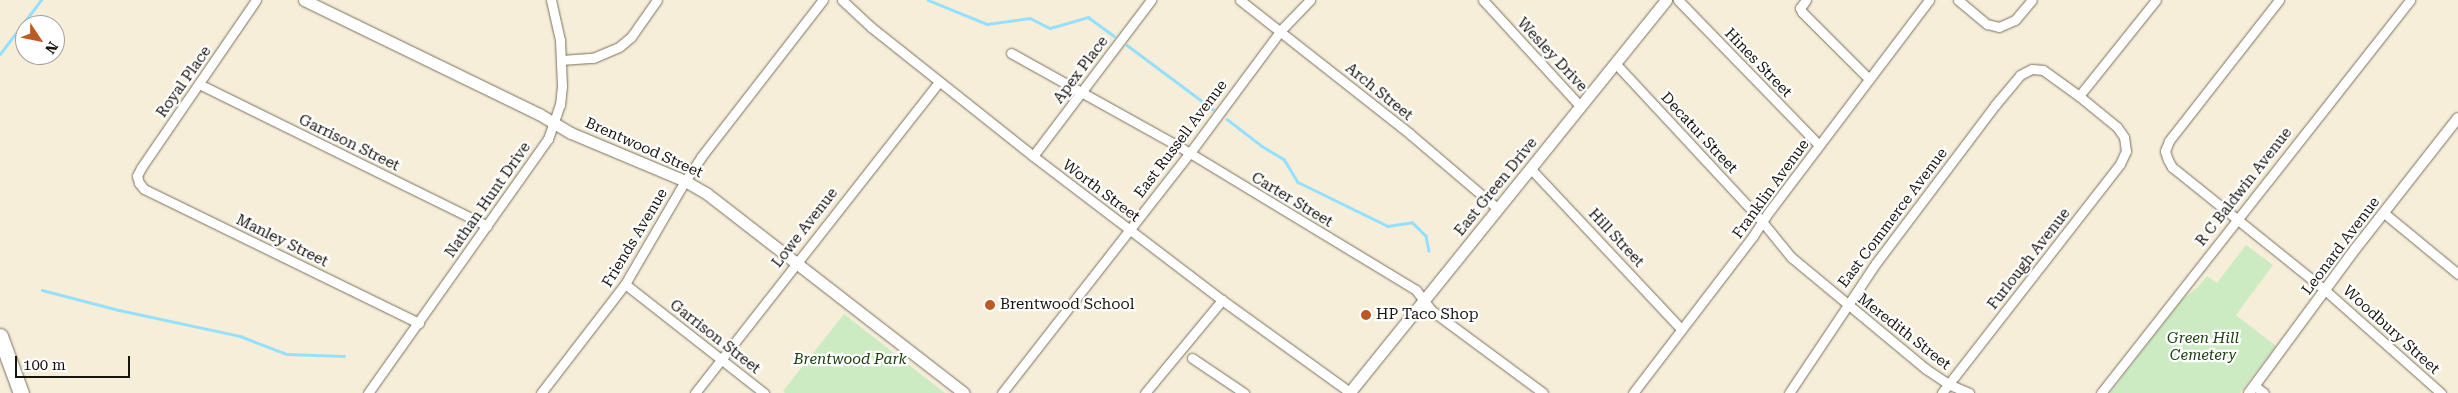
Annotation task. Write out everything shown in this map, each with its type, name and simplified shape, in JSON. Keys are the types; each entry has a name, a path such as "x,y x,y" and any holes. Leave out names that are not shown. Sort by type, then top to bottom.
{"highway":[{"path":"0,336 21,393"},
{"path":"0,362 17,393"}],"main road":[{"name":"Brentwood Street","path":"304,0 572,133 685,181 721,202 964,393"},
{"name":"East Green Drive","path":"1350,393 1666,0"}],"street":[{"name":"Royal Place","path":"138,180 137,176 141,168 256,0"},
{"name":"Nathan Hunt Drive","path":"368,393 548,140 554,123 562,86 560,40 551,0"},
{"path":"561,60 593,58 619,47 631,37 656,0"},
{"name":"Friends Avenue","path":"541,393 626,284 685,181 823,0"},
{"name":"Worth Street","path":"842,0 871,28 1033,156 1222,300 1350,393"},
{"name":"Apex Place","path":"1033,156 1151,0"},
{"name":"Arch Street","path":"1240,0 1280,30 1498,208"},
{"name":"East Russell Avenue","path":"1002,393 1189,154 1280,30 1310,0"},
{"name":"Wesley Drive","path":"1483,0 1580,106"},
{"name":"Hines Street","path":"1678,0 1819,145"},
{"path":"1806,0 1800,8 1802,12 1870,79"},
{"name":"Franklin Avenue","path":"1633,393 1929,0"},
{"path":"1958,0 1987,24 1999,27 2006,26 2015,20 2032,0"},
{"path":"2079,96 2156,0"},
{"name":"R C Baldwin Avenue","path":"2101,393 2410,0"},
{"name":"Woodbury Street","path":"2275,2 2169,141 2166,151 2172,167 2326,291 2441,393"},
{"name":"Carter Street","path":"1011,53 1082,91 1416,290 1431,310 1543,393"},
{"name":"Decatur Street","path":"1616,63 1762,223"},
{"name":"East Commerce Avenue","path":"1789,393 1847,304 2020,74 2032,69 2043,70 2079,96"},
{"name":"Lowe Avenue","path":"695,393 796,261 939,82"},
{"name":"Garrison Street","path":"200,84 487,226"},
{"name":"Furlough Avenue","path":"1942,393 2120,164 2126,151 2124,137 2118,127 2079,96"},
{"name":"Leonard Avenue","path":"2252,389 2458,118"},
{"name":"Hill Street","path":"1530,168 1681,329"},
{"name":"Manley Street","path":"138,180 144,189 419,323"},
{"path":"2384,213 2457,272"},
{"name":"Meredith Street","path":"1762,223 1791,257 1847,304 1948,384 1969,393"},
{"name":"Garrison Street","path":"626,284 764,393"},
{"path":"1145,393 1222,300"},
{"path":"1192,358 1244,393"},
{"path":"2252,389 2264,393"}],"green space":[{"name":"Green Hill Cemetery","path":"2246,245 2273,265 2236,315 2276,346 2240,393 2110,393 2182,300 2198,287 2207,276 2217,283"},
{"name":"Brentwood Park","path":"844,314 945,393 785,393 783,391"}],"waterway":[{"path":"0,54 41,0"},
{"path":"928,0 987,24 1030,18 1050,28 1088,17 1114,36"},
{"path":"1127,45 1213,109"},
{"path":"1227,119 1262,146 1284,159 1298,182 1388,226 1412,222 1426,236 1429,251"},
{"path":"42,290 119,310 240,336 287,354 344,356"}],"place":[{"name":"Brentwood School","path":"990,305"},
{"name":"HP Taco Shop","path":"1366,315"}]}
